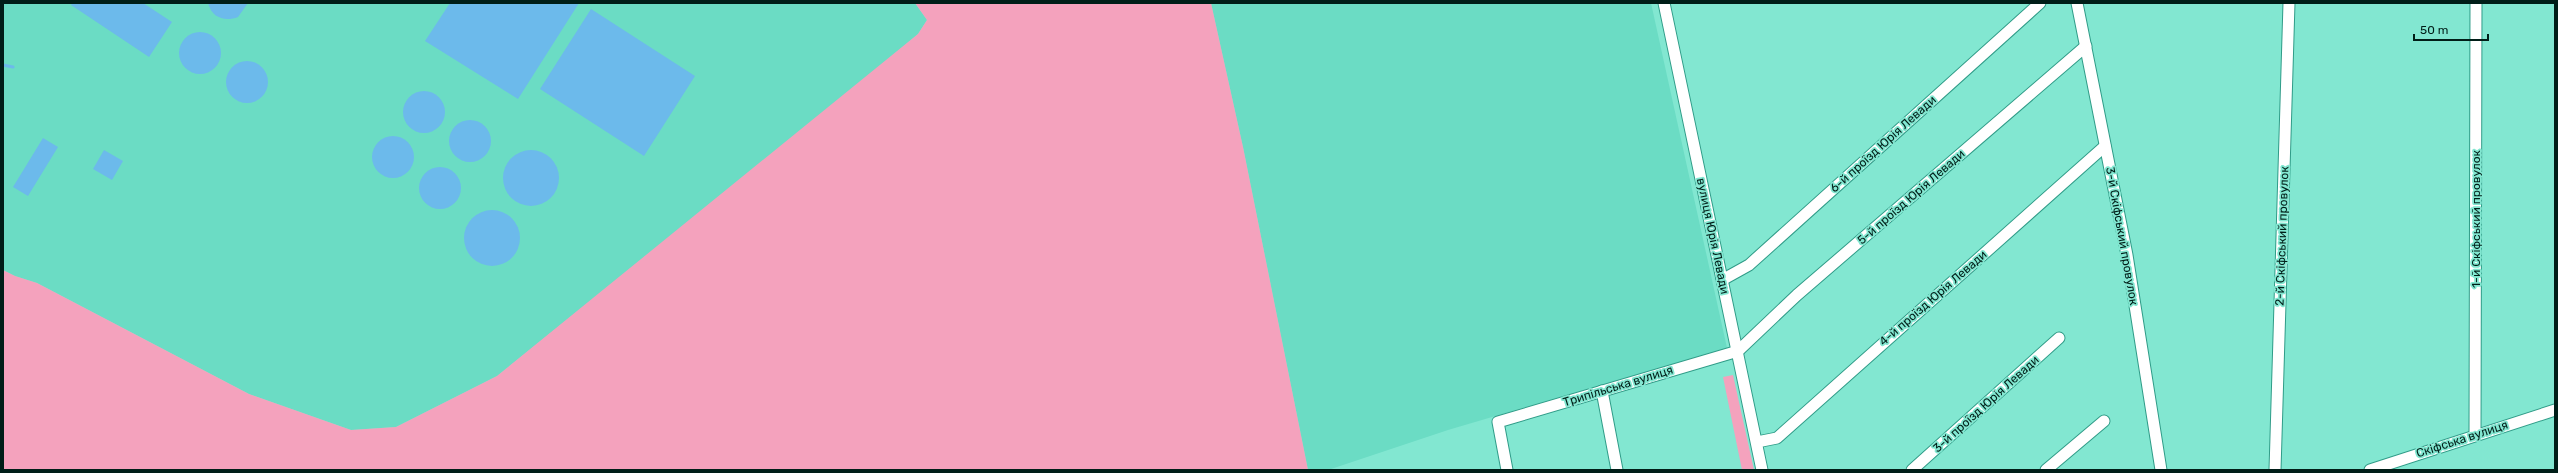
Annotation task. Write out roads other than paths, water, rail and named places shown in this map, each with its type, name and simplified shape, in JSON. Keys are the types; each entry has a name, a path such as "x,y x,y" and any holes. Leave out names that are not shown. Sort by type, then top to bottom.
{"street":[{"name":"вулиця Юрія Левади","path":"1664,3 1762,470"},
{"name":"6-й проїзд Юрія Левади","path":"1722,280 1749,265 2040,3"},
{"name":"3-й Скіфський провулок","path":"2077,3 2127,255 2161,470"},
{"name":"2-й Скіфський провулок","path":"2275,470 2289,3"},
{"name":"1-й Скіфський провулок","path":"2475,434 2476,3"},
{"name":"5-й проїзд Юрія Левади","path":"1738,351 1797,295 2086,46"},
{"name":"4-й проїзд Юрія Левади","path":"1756,442 1777,438 2105,146"},
{"name":"3-й проїзд Юрія Левади","path":"1912,470 2059,338"},
{"name":"Трипільська вулиця","path":"1507,470 1498,422 1738,351"},
{"path":"1602,391 1617,470"},
{"name":"Скіфська вулиця","path":"2370,470 2475,434 2555,410"},
{"path":"2046,470 2104,421"}],"water":[{"path":"72,3 143,3 172,22 149,57 71,5"},
{"path":"208,3 248,3 238,17 224,19 220,18 213,12"},
{"path":"450,3 579,3 518,99 425,41"},
{"path":"591,9 695,76 644,156 540,89"},
{"path":"200,32 215,38 221,53 215,68 200,74 185,68 179,53 185,38"},
{"path":"247,61 262,67 268,82 262,97 247,103 232,97 226,82 232,67"},
{"path":"424,91 439,97 445,112 439,127 424,133 409,127 403,112 409,97"},
{"path":"470,120 485,126 491,141 485,156 470,162 455,156 449,141 455,126"},
{"path":"393,136 408,142 414,157 408,172 393,178 378,172 372,157 378,142"},
{"path":"43,138 58,147 28,196 13,187"},
{"path":"104,150 123,161 112,180 93,169"},
{"path":"531,150 542,152 551,158 557,167 559,178 557,189 551,198 542,204 531,206 520,204 511,198 505,189 503,178 505,167 511,158 520,152"},
{"path":"440,167 455,173 461,188 455,203 440,209 425,203 419,188 425,173"},
{"path":"492,210 503,212 512,218 518,227 520,238 518,249 512,258 503,264 492,266 481,264 472,258 466,249 464,238 466,227 472,218 481,212"}],"waterway":[{"path":"3,65 13,67"}]}
